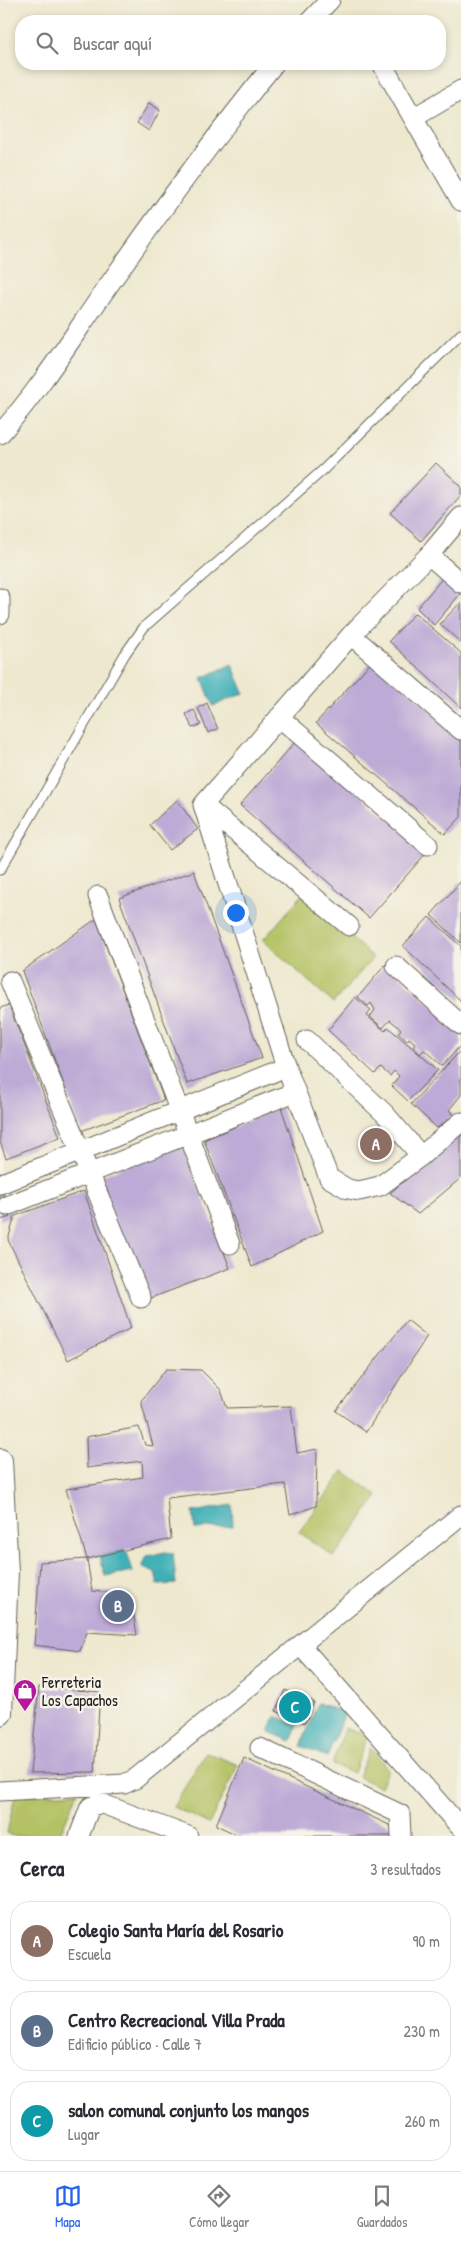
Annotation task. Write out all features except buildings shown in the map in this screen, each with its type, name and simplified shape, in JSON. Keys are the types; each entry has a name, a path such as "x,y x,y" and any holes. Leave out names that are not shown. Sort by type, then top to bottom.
{"street":[{"path":"316,15 330,0"},
{"path":"0,434 24,408 113,280 226,124 269,70"},
{"path":"385,70 461,201"},
{"path":"413,118 461,90"},
{"path":"202,805 351,635 429,554 461,517"},
{"path":"429,554 461,583"},
{"path":"0,598 0,614"},
{"path":"351,635 461,730"},
{"path":"279,717 428,845"},
{"path":"202,805 349,926"},
{"path":"202,805 286,1067 330,1178 336,1184 348,1189 368,1191 380,1186 421,1156 461,1122"},
{"path":"98,896 230,1244"},
{"path":"396,966 461,1025"},
{"path":"10,981 141,1298"},
{"path":"307,1040 385,1114 421,1156"},
{"path":"0,1184 286,1067"},
{"path":"7,1206 295,1092"},
{"path":"0,1461 6,1572 0,1713"},
{"path":"0,1791 124,1784 135,1779 461,1515"},
{"path":"301,1646 461,1828"},
{"path":"260,1748 400,1814 401,1836"},
{"path":"79,1836 90,1807 100,1802 188,1836"}],"lane":[{"path":"0,870 125,654 144,627 323,470 461,334"}],"green space":[{"path":"304,893 373,958 333,1003 263,940"},
{"path":"344,1471 378,1496 334,1557 299,1532"},
{"path":"345,1728 367,1736 354,1773 332,1765"},
{"path":"370,1748 388,1769 380,1787 358,1777"},
{"path":"206,1752 238,1765 209,1824 173,1807"},
{"path":"78,1792 59,1836 13,1836 7,1833 15,1796"}],"water":[{"path":"232,664 244,693 213,706 202,678"},
{"path":"232,1505 233,1526 195,1529 193,1512"},
{"path":"126,1550 133,1571 105,1576 100,1556"},
{"path":"165,1552 173,1553 176,1584 158,1585 155,1573 142,1567 147,1556"},
{"path":"318,1703 345,1713 327,1757 301,1746"},
{"path":"275,1716 297,1725 291,1741 269,1732"}],"place":[{"name":"Colegio Santa María del Rosario","path":"376,1144"},
{"name":"Centro Recreacional Villa Prada","path":"118,1606"},
{"name":"salon comunal conjunto los mangos","path":"295,1707"},
{"name":"Ferreteria Los Capachos","path":"25,1712"}]}
